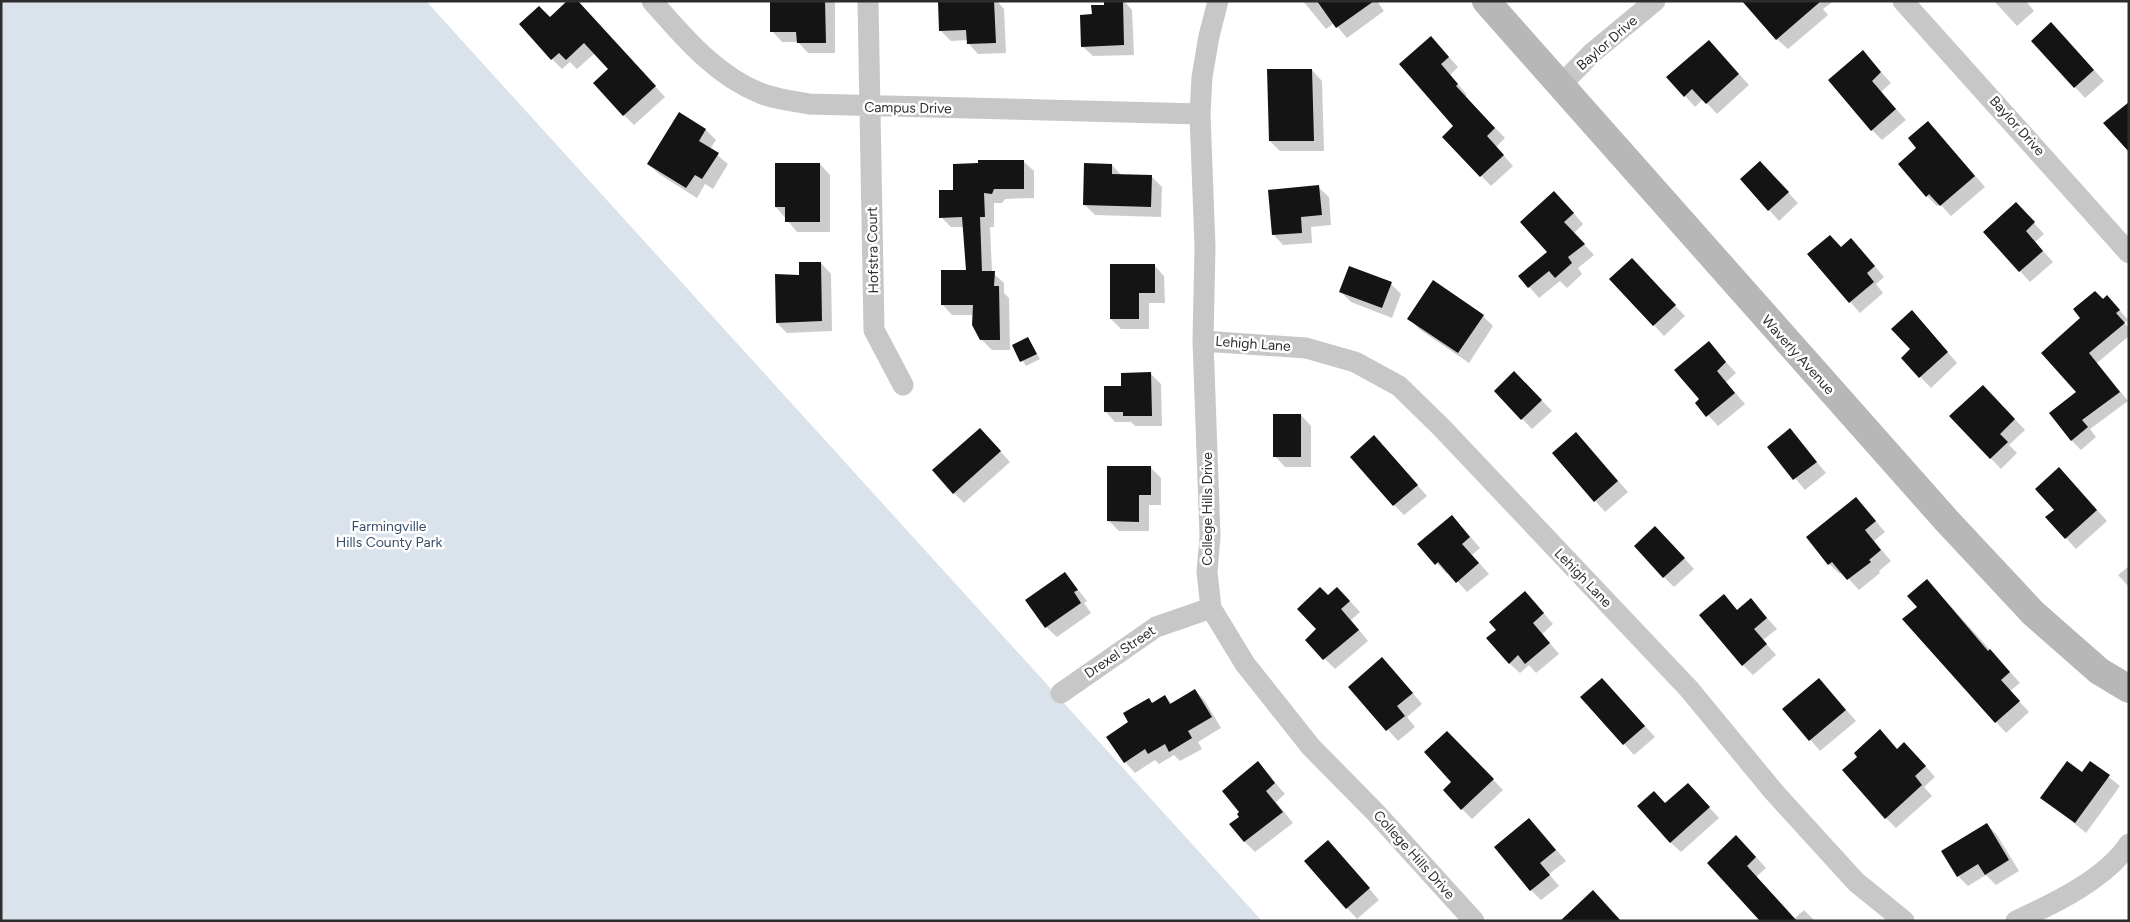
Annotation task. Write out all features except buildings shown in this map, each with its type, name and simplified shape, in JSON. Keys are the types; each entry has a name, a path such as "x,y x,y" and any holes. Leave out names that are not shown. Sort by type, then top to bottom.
{"street":[{"name":"Campus Drive","path":"652,1 689,43 728,76 761,94 809,104 1200,114"},
{"name":"Hofstra Court","path":"868,1 872,107 874,330 903,385"},
{"name":"College Hills Drive","path":"1218,1 1209,36 1202,77 1200,114 1205,246 1203,341 1210,536 1207,572 1211,608 1245,664 1311,747 1376,813 1474,921"},
{"name":"Waverly Avenue","path":"1486,1 1934,506 2026,606 2099,671 2129,689"},
{"name":"Baylor Drive","path":"1560,86 1592,53 1655,1"},
{"name":"Baylor Drive","path":"1903,1 2129,253"},
{"name":"Lehigh Lane","path":"1203,341 1306,348 1355,362 1399,386 1442,428 1689,689 1774,792 1856,882 1904,921"},
{"name":"Drexel Street","path":"1061,693 1156,627 1211,608"},
{"path":"2016,921 2066,898 2121,856 2129,844"}],"green space":[{"name":"Farmingville Hills County Park","path":"1,1 426,1 1262,921 1,921"}]}
